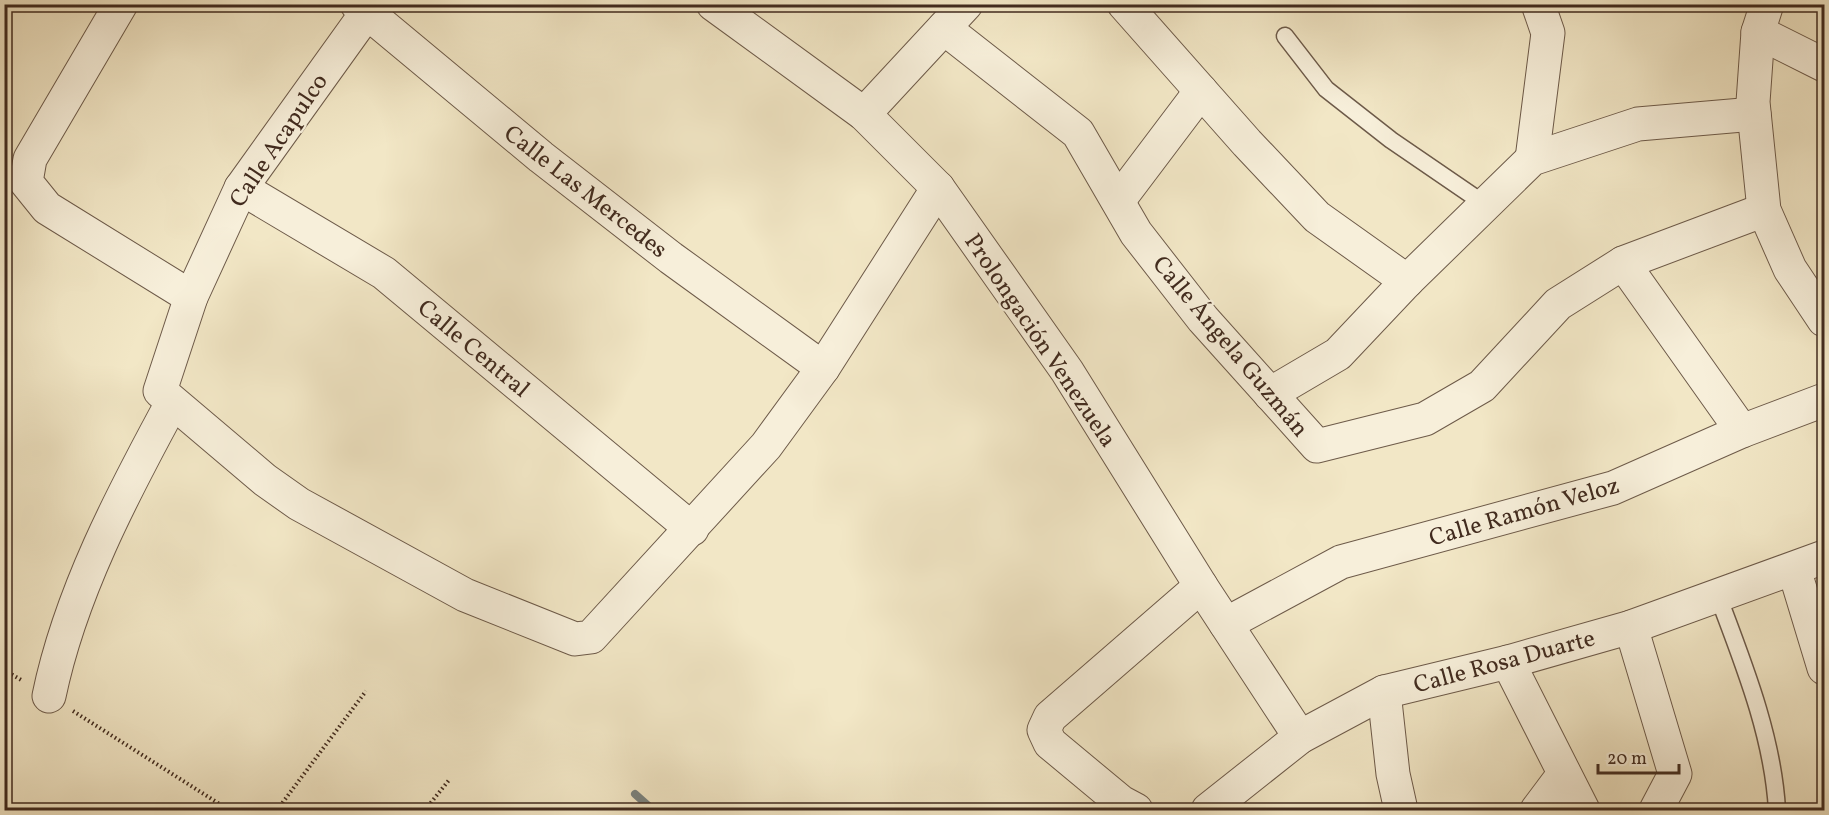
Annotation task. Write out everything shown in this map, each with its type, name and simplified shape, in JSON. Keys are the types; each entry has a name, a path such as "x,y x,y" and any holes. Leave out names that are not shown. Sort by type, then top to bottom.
{"street":[{"path":"121,4 30,159 26,182 47,208 191,297"},
{"name":"Prolongación Venezuela","path":"713,4 864,114 938,188 1067,371 1201,586 1300,737"},
{"path":"864,114 966,4"},
{"path":"1124,4 1317,218 1407,281"},
{"path":"1532,159 1548,33 1538,4"},
{"name":"Calle Acapulco","path":"49,696 56,662 106,535 166,394 191,297 241,188 366,7"},
{"name":"Calle Las Mercedes","path":"366,7 550,165 671,258 823,368"},
{"path":"1762,18 1824,65"},
{"path":"1762,18 1754,114 1764,210 1790,269 1824,320"},
{"name":"Calle Ángela Guzmán","path":"944,28 1077,134 1136,233 1203,319 1317,446 1425,419 1482,386 1558,304 1623,263 1764,210"},
{"path":"1118,201 1201,91"},
{"path":"1270,394 1338,354 1407,281 1532,159 1638,124 1754,114"},
{"name":"Calle Central","path":"241,188 384,273 692,529"},
{"path":"166,394 265,480 359,538 465,595 574,639 591,637 766,446 823,368 938,188"},
{"path":"1623,263 1742,431"},
{"name":"Calle Ramón Veloz","path":"1226,624 1341,562 1613,488 1742,431 1824,400"},
{"name":"Calle Rosa Duarte","path":"1208,810 1300,737 1384,692 1508,662 1631,627 1824,557"},
{"path":"1794,569 1824,668"},
{"path":"1136,810 1121,802 1050,743 1044,730 1050,717 1201,586"},
{"path":"1631,627 1675,774 1656,810"},
{"path":"1508,662 1583,810"},
{"path":"1384,692 1393,774 1401,810"},
{"path":"1536,810 1564,774"}],"lane":[{"path":"1284,36 1326,89 1391,140 1486,205"},
{"path":"1718,596 1751,685 1775,784 1777,810"}],"path":[{"path":"4,670 229,810"},
{"path":"277,810 366,691"},
{"path":"425,810 449,780"}],"waterway":[{"path":"635,794 653,810"}]}
